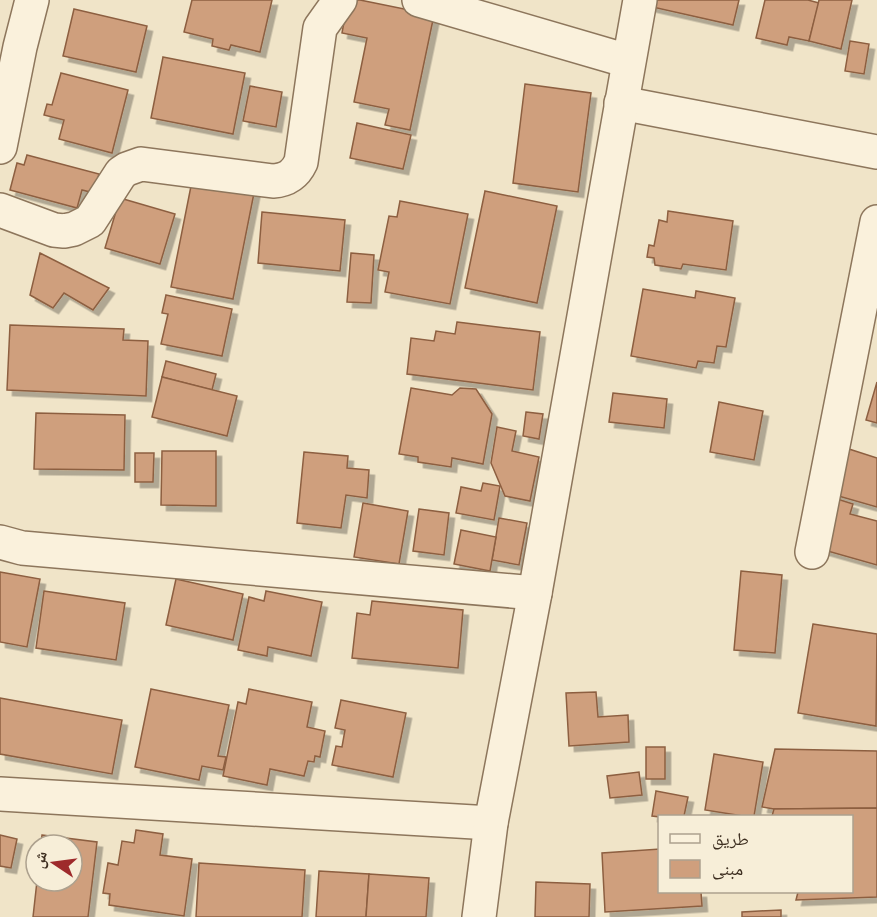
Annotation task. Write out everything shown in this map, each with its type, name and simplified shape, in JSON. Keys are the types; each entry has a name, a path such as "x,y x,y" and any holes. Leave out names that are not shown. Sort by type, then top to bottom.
{"street":[{"path":"0,147 10,45 32,0"},
{"path":"0,210 54,230 74,229 90,222 121,174 141,164 273,181 291,176 301,162 320,28 340,0"},
{"path":"419,0 628,61"},
{"path":"479,917 491,823 535,593 640,0"},
{"path":"621,103 877,152"},
{"path":"812,552 877,222"},
{"path":"0,542 22,548 535,593"},
{"path":"0,794 491,823"}],"building":[{"path":"192,0 272,0 260,52 231,45 229,50 212,46 213,39 184,32"},
{"path":"348,0 360,0 434,15 410,130 385,125 389,109 354,102 367,38 342,33"},
{"path":"649,0 739,0 733,25 648,6"},
{"path":"765,0 808,0 819,3 809,41 789,37 787,45 756,38"},
{"path":"819,0 852,0 841,49 809,41"},
{"path":"74,9 147,26 136,72 63,56"},
{"path":"850,41 869,44 864,74 845,71"},
{"path":"163,57 245,73 233,134 151,118"},
{"path":"61,73 128,90 112,153 59,139 64,120 44,115 47,104 52,105"},
{"path":"525,84 591,93 578,192 513,183"},
{"path":"250,86 282,92 276,127 243,121"},
{"path":"357,123 411,135 403,169 350,158"},
{"path":"27,155 99,174 94,193 82,190 77,208 10,190 17,163 24,165"},
{"path":"193,176 255,188 233,299 171,287"},
{"path":"485,191 557,206 537,303 465,288"},
{"path":"120,198 175,214 160,264 105,248"},
{"path":"400,201 468,214 450,304 385,292 389,272 378,270 389,216 397,217"},
{"path":"668,211 733,221 726,270 683,264 681,269 655,265 654,258 647,257 649,245 654,246 659,220 667,222"},
{"path":"262,212 345,220 340,271 258,263"},
{"path":"40,253 109,288 93,310 64,293 53,308 30,295"},
{"path":"351,253 374,255 371,303 347,302"},
{"path":"643,289 695,298 696,291 735,298 726,347 717,346 714,363 698,361 696,368 631,356"},
{"path":"166,295 232,309 222,356 161,344 168,314 162,313"},
{"path":"457,322 540,332 533,390 407,374 411,338 434,341 436,331 455,334"},
{"path":"10,325 124,329 123,340 148,341 146,396 7,390"},
{"path":"166,361 216,374 212,390 162,377"},
{"path":"162,377 237,396 227,436 152,417"},
{"path":"877,382 877,423 866,420"},
{"path":"411,388 452,395 460,388 476,389 492,414 483,464 452,458 451,467 418,462 418,457 399,454"},
{"path":"613,393 667,399 664,428 609,422"},
{"path":"719,402 763,411 754,460 710,452"},
{"path":"526,412 543,414 539,439 523,436"},
{"path":"36,413 125,415 124,470 34,469"},
{"path":"497,427 516,431 512,451 539,457 530,501 505,496 491,463"},
{"path":"849,449 877,458 877,507 835,495"},
{"path":"162,451 216,451 216,506 161,505"},
{"path":"304,452 348,456 347,468 369,470 367,498 346,495 341,528 297,523"},
{"path":"135,453 154,453 153,482 135,482"},
{"path":"483,483 500,486 494,520 456,513 461,487 481,491"},
{"path":"834,498 853,504 850,514 877,521 877,565 817,548"},
{"path":"363,503 408,511 399,564 354,557"},
{"path":"419,509 449,513 444,555 413,551"},
{"path":"499,518 527,523 519,565 492,560"},
{"path":"461,530 496,537 490,571 454,564"},
{"path":"741,571 782,575 775,653 734,650"},
{"path":"0,572 40,579 27,647 0,642"},
{"path":"176,579 243,594 233,640 166,625"},
{"path":"44,591 125,603 116,660 36,648"},
{"path":"266,591 322,602 311,656 268,647 267,656 238,650 249,597 264,601"},
{"path":"372,601 463,610 458,668 352,658 357,613 370,615"},
{"path":"813,624 877,634 876,726 798,713"},
{"path":"151,689 229,705 218,756 226,757 223,770 202,766 199,780 135,767"},
{"path":"249,689 312,702 307,727 325,731 320,757 315,756 314,762 308,761 304,776 270,769 267,785 223,776 238,702 246,704"},
{"path":"596,692 598,717 628,715 629,742 569,746 566,693"},
{"path":"0,698 122,720 112,774 0,754"},
{"path":"341,700 406,713 393,777 332,765 336,746 342,747 345,730 335,728"},
{"path":"646,747 665,747 665,779 646,779"},
{"path":"775,749 877,751 877,808 774,809 762,807"},
{"path":"714,754 763,762 754,815 705,810"},
{"path":"639,772 642,795 610,798 607,776"},
{"path":"656,791 688,797 684,815 652,816"},
{"path":"877,808 877,897 796,900 798,893 853,893 853,815 772,815 774,809"},
{"path":"136,830 163,834 160,855 192,859 184,916 109,905 110,894 103,893 108,863 118,865 122,841 134,843"},
{"path":"0,835 17,839 11,868 0,866"},
{"path":"84,840 97,842 88,917 33,917 36,893 84,893"},
{"path":"658,849 658,893 701,893 702,906 605,912 602,853"},
{"path":"199,863 305,870 302,917 196,917"},
{"path":"319,871 369,874 366,917 316,917"},
{"path":"369,874 429,878 426,917 366,917"},
{"path":"536,882 590,884 589,917 535,917"},
{"path":"781,910 781,917 742,917 742,912"}]}
